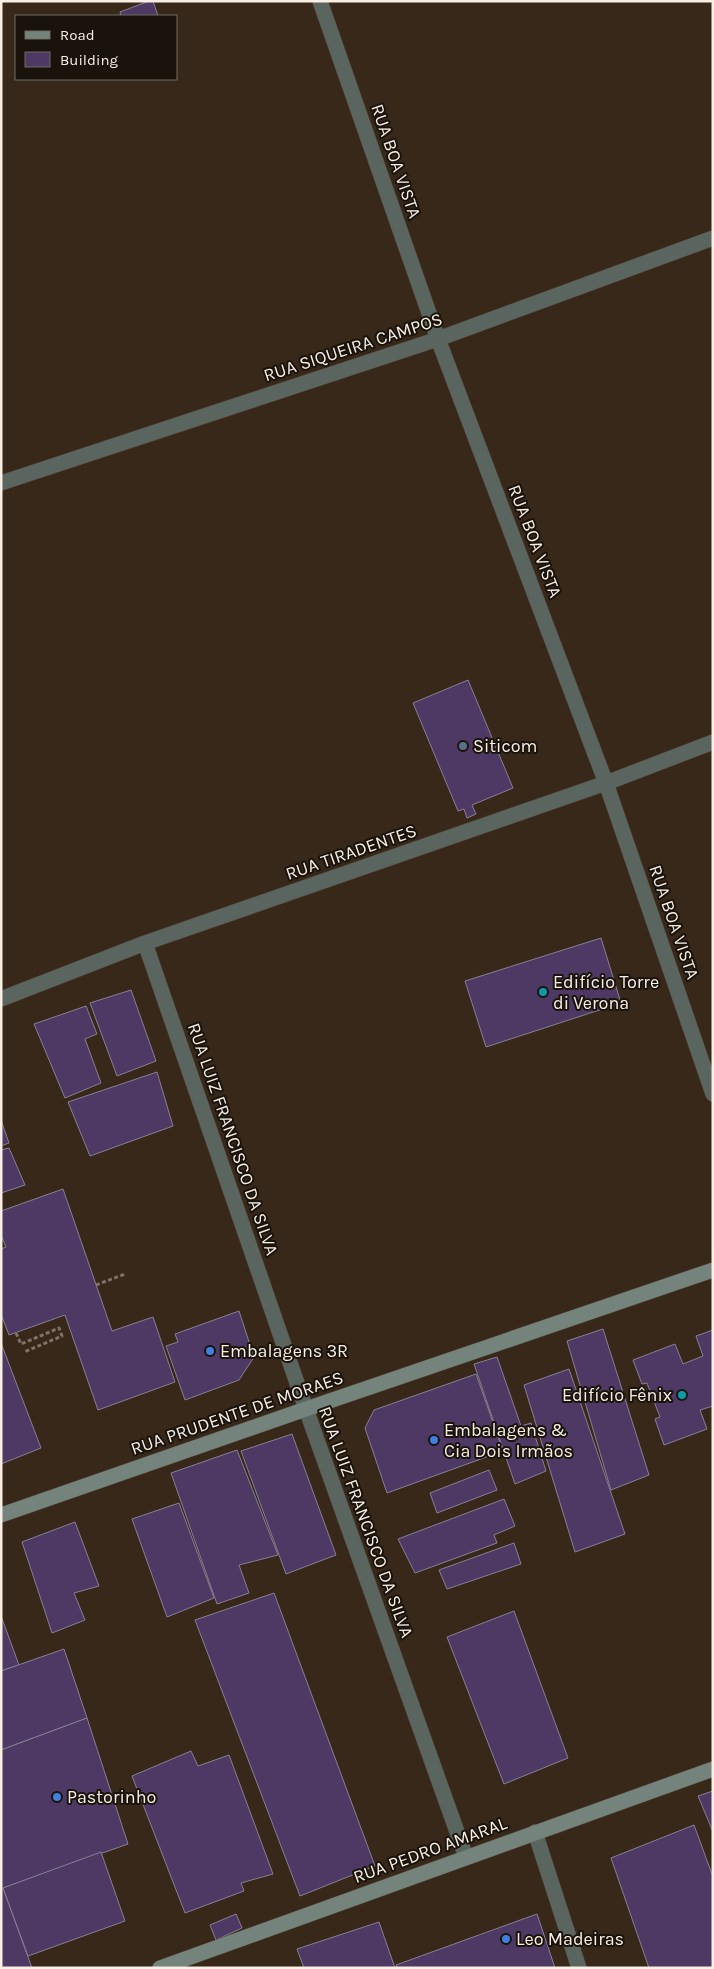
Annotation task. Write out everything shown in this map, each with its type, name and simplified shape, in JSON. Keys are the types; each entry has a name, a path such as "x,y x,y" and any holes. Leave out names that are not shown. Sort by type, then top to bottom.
{"street":[{"name":"RUA BOA VISTA","path":"320,1 438,339 606,783 713,1094"},
{"name":"RUA SIQUEIRA CAMPOS","path":"1,483 438,339 713,238"},
{"name":"RUA TIRADENTES","path":"1,999 145,943 606,783 713,742"},
{"name":"RUA LUIZ FRANCISCO DA SILVA","path":"145,943 306,1409 466,1857"},
{"name":"RUA PRUDENTE DE MORAES","path":"1,1516 306,1409 713,1270"},
{"name":"RUA PEDRO AMARAL","path":"160,1968 713,1769"},
{"path":"535,1832 579,1968"}],"path":[{"path":"96,1285 125,1274"},
{"path":"16,1333 21,1344 58,1328 62,1336 24,1352"}],"building":[{"path":"153,1 158,15 121,15 120,12"},
{"name":"Siticom","path":"468,680 513,788 472,805 476,814 467,818 464,809 458,811 413,703"},
{"name":"Edifício Torre di Verona","path":"601,938 621,1003 486,1047 465,981"},
{"path":"131,990 156,1061 117,1076 90,1003"},
{"path":"86,1006 97,1034 85,1039 101,1083 65,1098 34,1024"},
{"path":"157,1072 173,1126 90,1156 68,1102"},
{"path":"1,1120 9,1143 1,1146"},
{"path":"9,1148 25,1185 1,1193 1,1150"},
{"path":"63,1189 112,1331 153,1317 175,1382 98,1410 65,1315 9,1335 1,1314 1,1249 6,1247 1,1235 1,1211"},
{"name":"Embalagens 3R","path":"239,1311 254,1357 239,1380 185,1400 166,1346 178,1342 175,1334"},
{"path":"603,1329 649,1475 611,1490 567,1341"},
{"name":"Edifício Fênix","path":"713,1330 713,1406 700,1410 707,1429 664,1445 655,1419 660,1417 647,1383 642,1384 633,1360 675,1344 683,1364 703,1356 696,1336"},
{"path":"1,1343 41,1448 1,1464"},
{"path":"497,1357 521,1426 531,1423 546,1471 515,1484 474,1364"},
{"path":"569,1369 625,1534 575,1552 524,1385"},
{"name":"Embalagens & Cia Dois Irmãos","path":"476,1374 503,1451 387,1493 365,1428 374,1410"},
{"path":"292,1434 336,1555 286,1574 241,1451"},
{"path":"237,1450 278,1555 239,1565 249,1593 217,1604 171,1473"},
{"path":"489,1470 497,1490 437,1513 430,1493"},
{"path":"504,1499 515,1526 494,1535 497,1543 415,1573 398,1539"},
{"path":"179,1503 214,1598 167,1617 132,1519"},
{"path":"75,1522 99,1586 74,1593 85,1620 52,1633 22,1542"},
{"path":"514,1543 521,1564 447,1589 439,1570"},
{"path":"274,1593 375,1866 300,1896 195,1620"},
{"path":"514,1611 568,1758 504,1784 447,1637"},
{"path":"1,1616 19,1665 1,1671"},
{"path":"64,1649 87,1718 1,1750 1,1671"},
{"name":"Pastorinho","path":"87,1718 128,1844 3,1888 32,1968 1,1968 1,1750"},
{"path":"191,1751 198,1766 229,1755 273,1874 241,1883 244,1891 185,1913 132,1776"},
{"path":"713,1791 713,1832 698,1796"},
{"path":"694,1825 713,1877 713,1968 649,1968 611,1858"},
{"path":"101,1852 125,1921 28,1956 3,1888"},
{"path":"236,1914 242,1928 216,1940 210,1925"},
{"name":"Leo Madeiras","path":"537,1914 555,1968 397,1968 396,1965"},
{"path":"379,1922 395,1968 304,1968 297,1949"}],"place":[{"name":"Siticom","path":"463,746"},
{"name":"Edifício Torre di Verona","path":"543,992"},
{"name":"Embalagens 3R","path":"210,1351"},
{"name":"Edifício Fênix","path":"682,1395"},
{"name":"Embalagens & Cia Dois Irmãos","path":"434,1440"},
{"name":"Pastorinho","path":"57,1797"},
{"name":"Leo Madeiras","path":"506,1939"}]}
